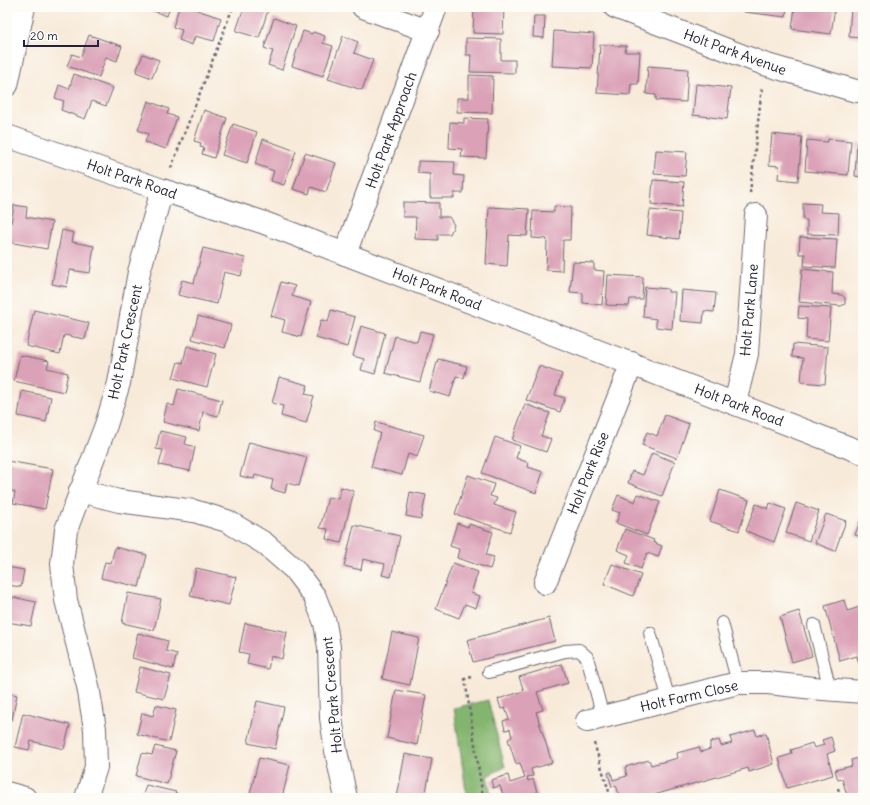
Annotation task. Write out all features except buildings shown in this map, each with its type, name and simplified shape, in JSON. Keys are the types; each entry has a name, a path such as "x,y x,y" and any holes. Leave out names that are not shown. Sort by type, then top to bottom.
{"street":[{"path":"7,85 24,7"},
{"path":"364,7 428,31"},
{"name":"Holt Park Approach","path":"345,254 436,7"},
{"name":"Holt Park Avenue","path":"615,7 764,64 856,91"},
{"name":"Holt Park Road","path":"7,136 162,190 262,222 863,453"},
{"name":"Holt Park Crescent","path":"86,798 96,767 95,729 88,686 66,600 62,564 66,530 106,425 119,383 139,272 162,190"},
{"name":"Holt Park Lane","path":"735,403 747,354 756,215"},
{"name":"Holt Park Rise","path":"545,583 632,363"},
{"name":"Holt Park Crescent","path":"80,491 119,501 194,510 226,521 264,543 294,569 315,597 325,623 329,646 331,718 346,798"},
{"name":"Holt Farm Close","path":"595,719 738,684 768,683 863,692"},
{"path":"7,793 25,798"}],"lane":[{"path":"722,623 738,684"},
{"path":"814,625 830,690"},
{"path":"650,633 669,700"},
{"path":"489,672 565,651 579,650 586,657 595,719"}],"path":[{"path":"162,190 233,7"},
{"path":"756,215 749,191 764,64"},
{"path":"483,798 465,679 489,672"},
{"path":"595,719 611,798"},
{"path":"838,788 841,798"}],"green space":[{"path":"488,700 505,767 487,776 492,798 467,798 454,708"}]}
